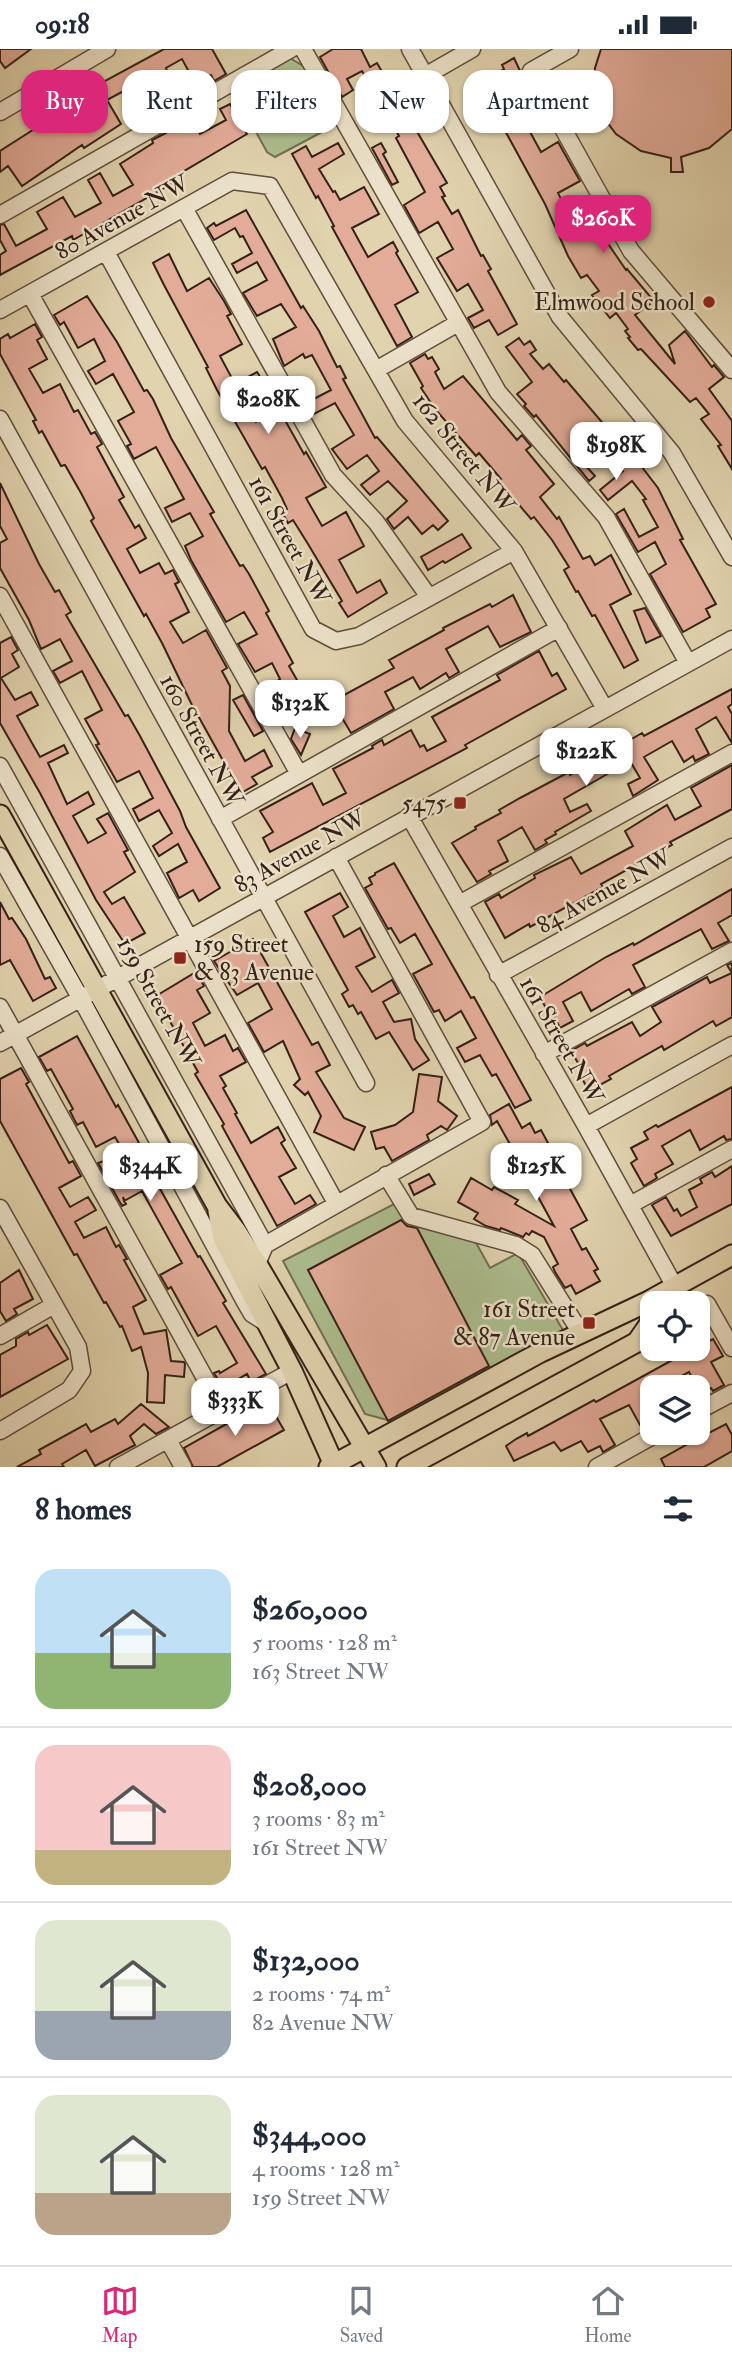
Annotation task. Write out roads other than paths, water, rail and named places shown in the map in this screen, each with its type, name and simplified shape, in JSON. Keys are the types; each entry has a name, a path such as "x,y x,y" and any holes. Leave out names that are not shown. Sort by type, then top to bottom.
{"main road":[{"name":"159 Street NW","path":"0,815 89,994 217,1206 257,1264 376,1467"},
{"name":"159 Street NW","path":"217,1206 223,1238 292,1371 333,1466"},
{"path":"333,1466 732,1255"},
{"path":"672,1291 675,1287"},
{"path":"407,1467 637,1342 640,1338"},
{"path":"356,1467 366,1447"}],"street":[{"path":"0,113 107,49"},
{"path":"0,215 291,49"},
{"path":"303,49 498,392 606,517 688,663"},
{"path":"410,49 422,70"},
{"path":"435,70 472,49"},
{"path":"570,49 531,71 631,251 732,370"},
{"path":"449,119 560,317 672,453 732,557"},
{"name":"80 Avenue NW","path":"0,310 232,181 270,186"},
{"name":"162 Street NW","path":"270,186 405,421 514,551 605,709"},
{"path":"184,208 333,475 376,522 429,597 514,551"},
{"name":"161 Street NW","path":"106,252 313,629 336,641 359,636 429,597"},
{"path":"30,294 299,774"},
{"path":"376,370 458,323"},
{"name":"160 Street NW","path":"0,419 366,1083"},
{"path":"0,596 336,1203"},
{"path":"220,819 559,628"},
{"name":"83 Avenue NW","path":"0,1042 732,639"},
{"path":"459,904 732,754"},
{"name":"159 Street NW","path":"0,766 265,1245"},
{"name":"161 Street NW","path":"409,816 675,1287"},
{"name":"84 Avenue NW","path":"498,975 732,846"},
{"name":"159 Street NW","path":"0,856 89,994 245,1302 252,1314 267,1323"},
{"path":"257,1264 265,1245 482,1122 336,857"},
{"path":"544,1054 732,951"},
{"path":"0,1007 222,1409"},
{"path":"586,1126 732,1045"},
{"path":"630,1205 732,1149"},
{"path":"386,1175 411,1216 516,1245 532,1255 581,1333"},
{"path":"0,1208 6,1234 54,1305 78,1347 82,1371 69,1390 0,1431"},
{"path":"0,1336 54,1305"},
{"path":"710,1309 732,1348"},
{"path":"118,1467 292,1371"},
{"path":"710,1404 732,1392"},
{"path":"167,1440 183,1467"},
{"path":"597,1467 640,1443"}],"place":[{"name":"Elmwood School","path":"709,302"},
{"name":"5475","path":"460,803"},
{"name":"159 Street & 83 Avenue","path":"180,958"},
{"name":"161 Street & 87 Avenue","path":"589,1323"}]}
